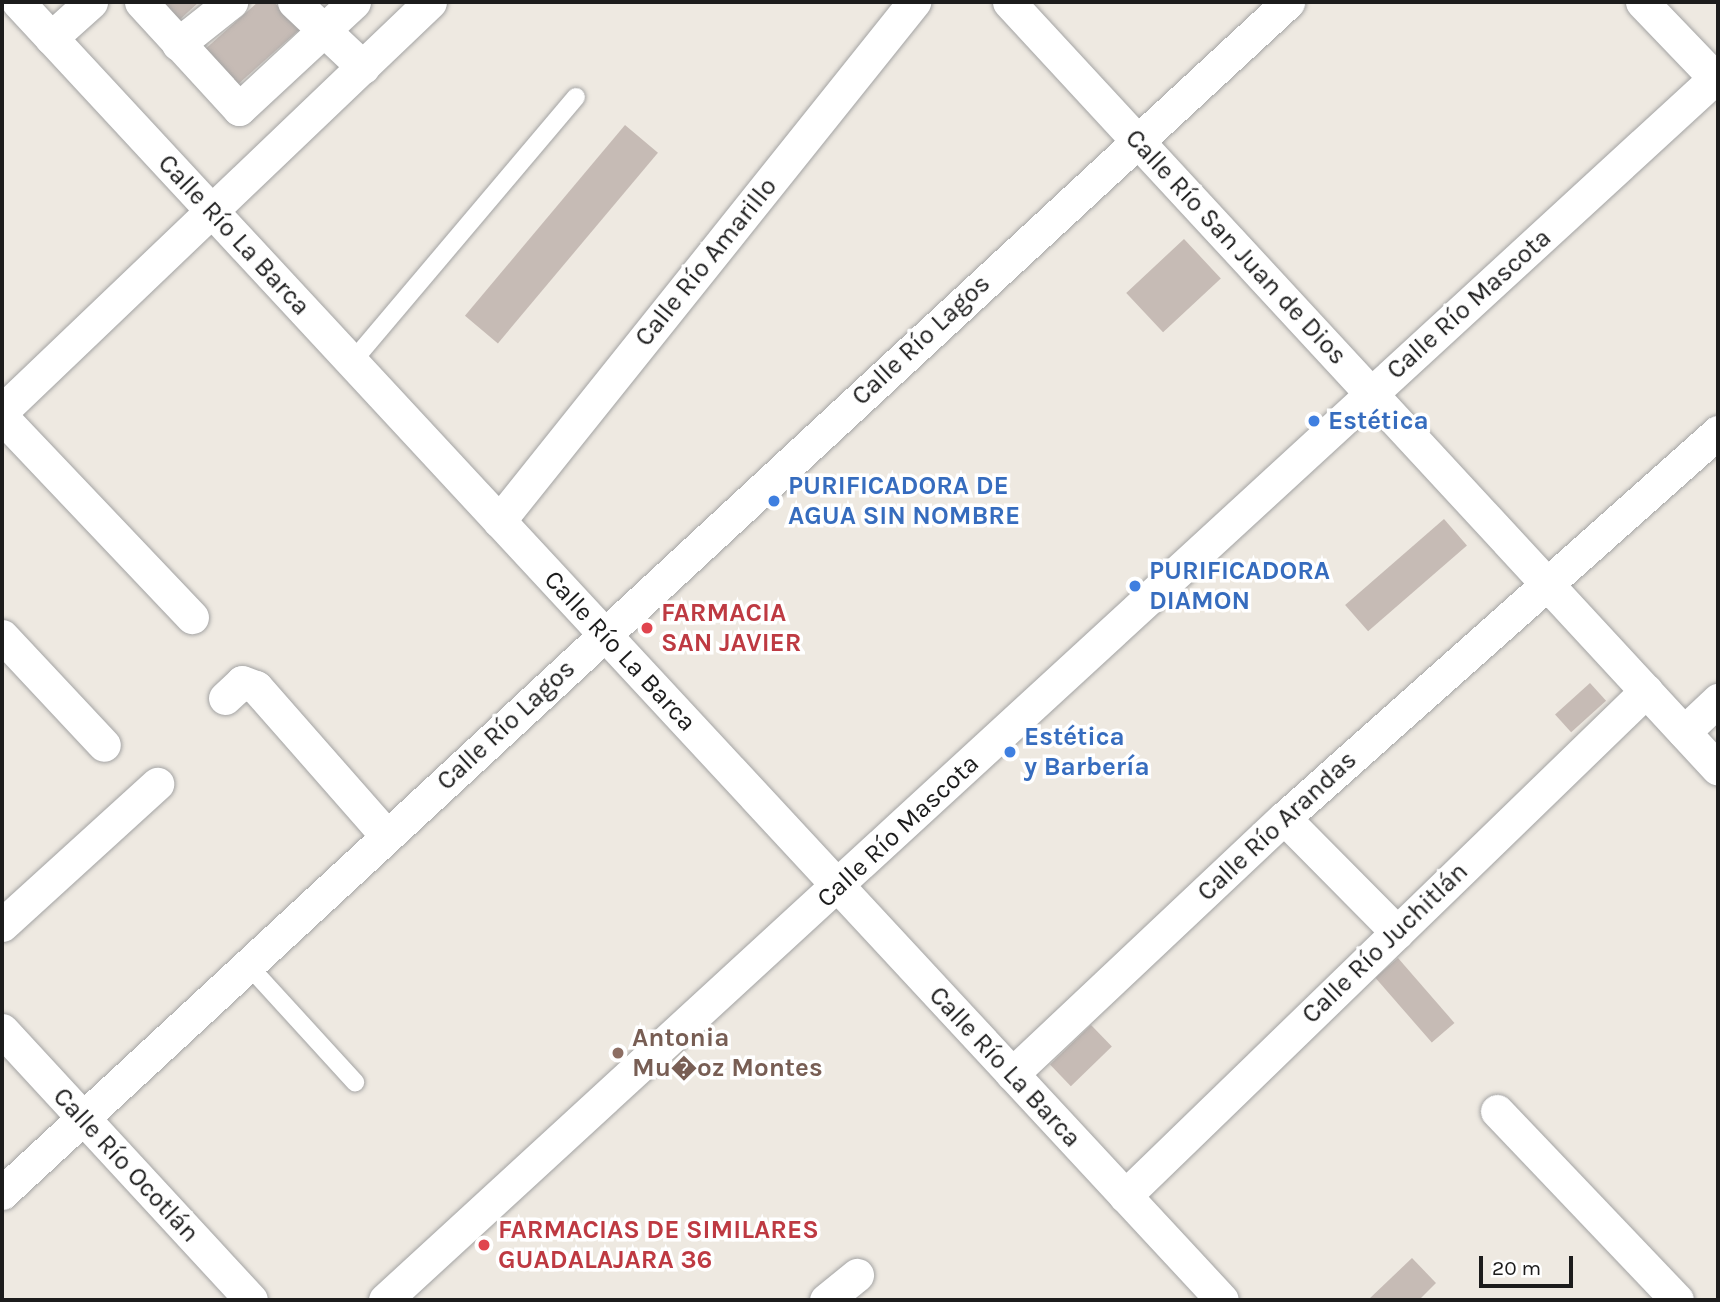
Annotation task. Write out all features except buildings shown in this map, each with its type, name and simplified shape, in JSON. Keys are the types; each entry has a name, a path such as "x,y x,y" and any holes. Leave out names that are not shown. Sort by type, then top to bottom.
{"street":[{"name":"Calle Río La Barca","path":"18,2 1222,1300"},
{"path":"51,38 91,2"},
{"path":"141,2 239,109 354,2"},
{"path":"178,44 231,2"},
{"path":"294,2 363,67"},
{"path":"2,411 430,2"},
{"name":"Calle Río Amarillo","path":"499,522 914,2"},
{"name":"Calle Río San Juan de Dios","path":"1009,2 1718,769"},
{"name":"Calle Río Lagos","path":"2,1193 1288,2"},
{"path":"1642,2 1717,77"},
{"name":"Calle Río Mascota","path":"385,1300 838,887 1717,77"},
{"path":"2,417 192,617"},
{"name":"Calle Río Arandas","path":"1012,1074 1284,818 1718,432"},
{"path":"2,636 104,745"},
{"path":"225,698 242,682 256,687 387,836"},
{"name":"Calle Río Juchitlán","path":"1125,1196 1646,691"},
{"path":"1684,732 1718,700"},
{"path":"2,925 157,784"},
{"path":"1284,818 1397,932"},
{"name":"Calle Río Ocotlán","path":"2,1030 251,1300"},
{"path":"1497,1111 1677,1300"},
{"path":"826,1300 858,1275"}],"lane":[{"path":"352,362 576,97"},
{"path":"248,965 355,1082"}],"place":[{"name":"Estética","path":"1314,421"},
{"name":"PURIFICADORA DE AGUA SIN NOMBRE","path":"774,501"},
{"name":"PURIFICADORA DIAMON","path":"1135,586"},
{"name":"FARMACIA SAN JAVIER","path":"647,628"},
{"name":"Estética y Barbería","path":"1010,752"},
{"name":"Antonia Mu�oz Montes","path":"618,1053"},
{"name":"FARMACIAS DE SIMILARES GUADALAJARA 36","path":"484,1245"}]}
